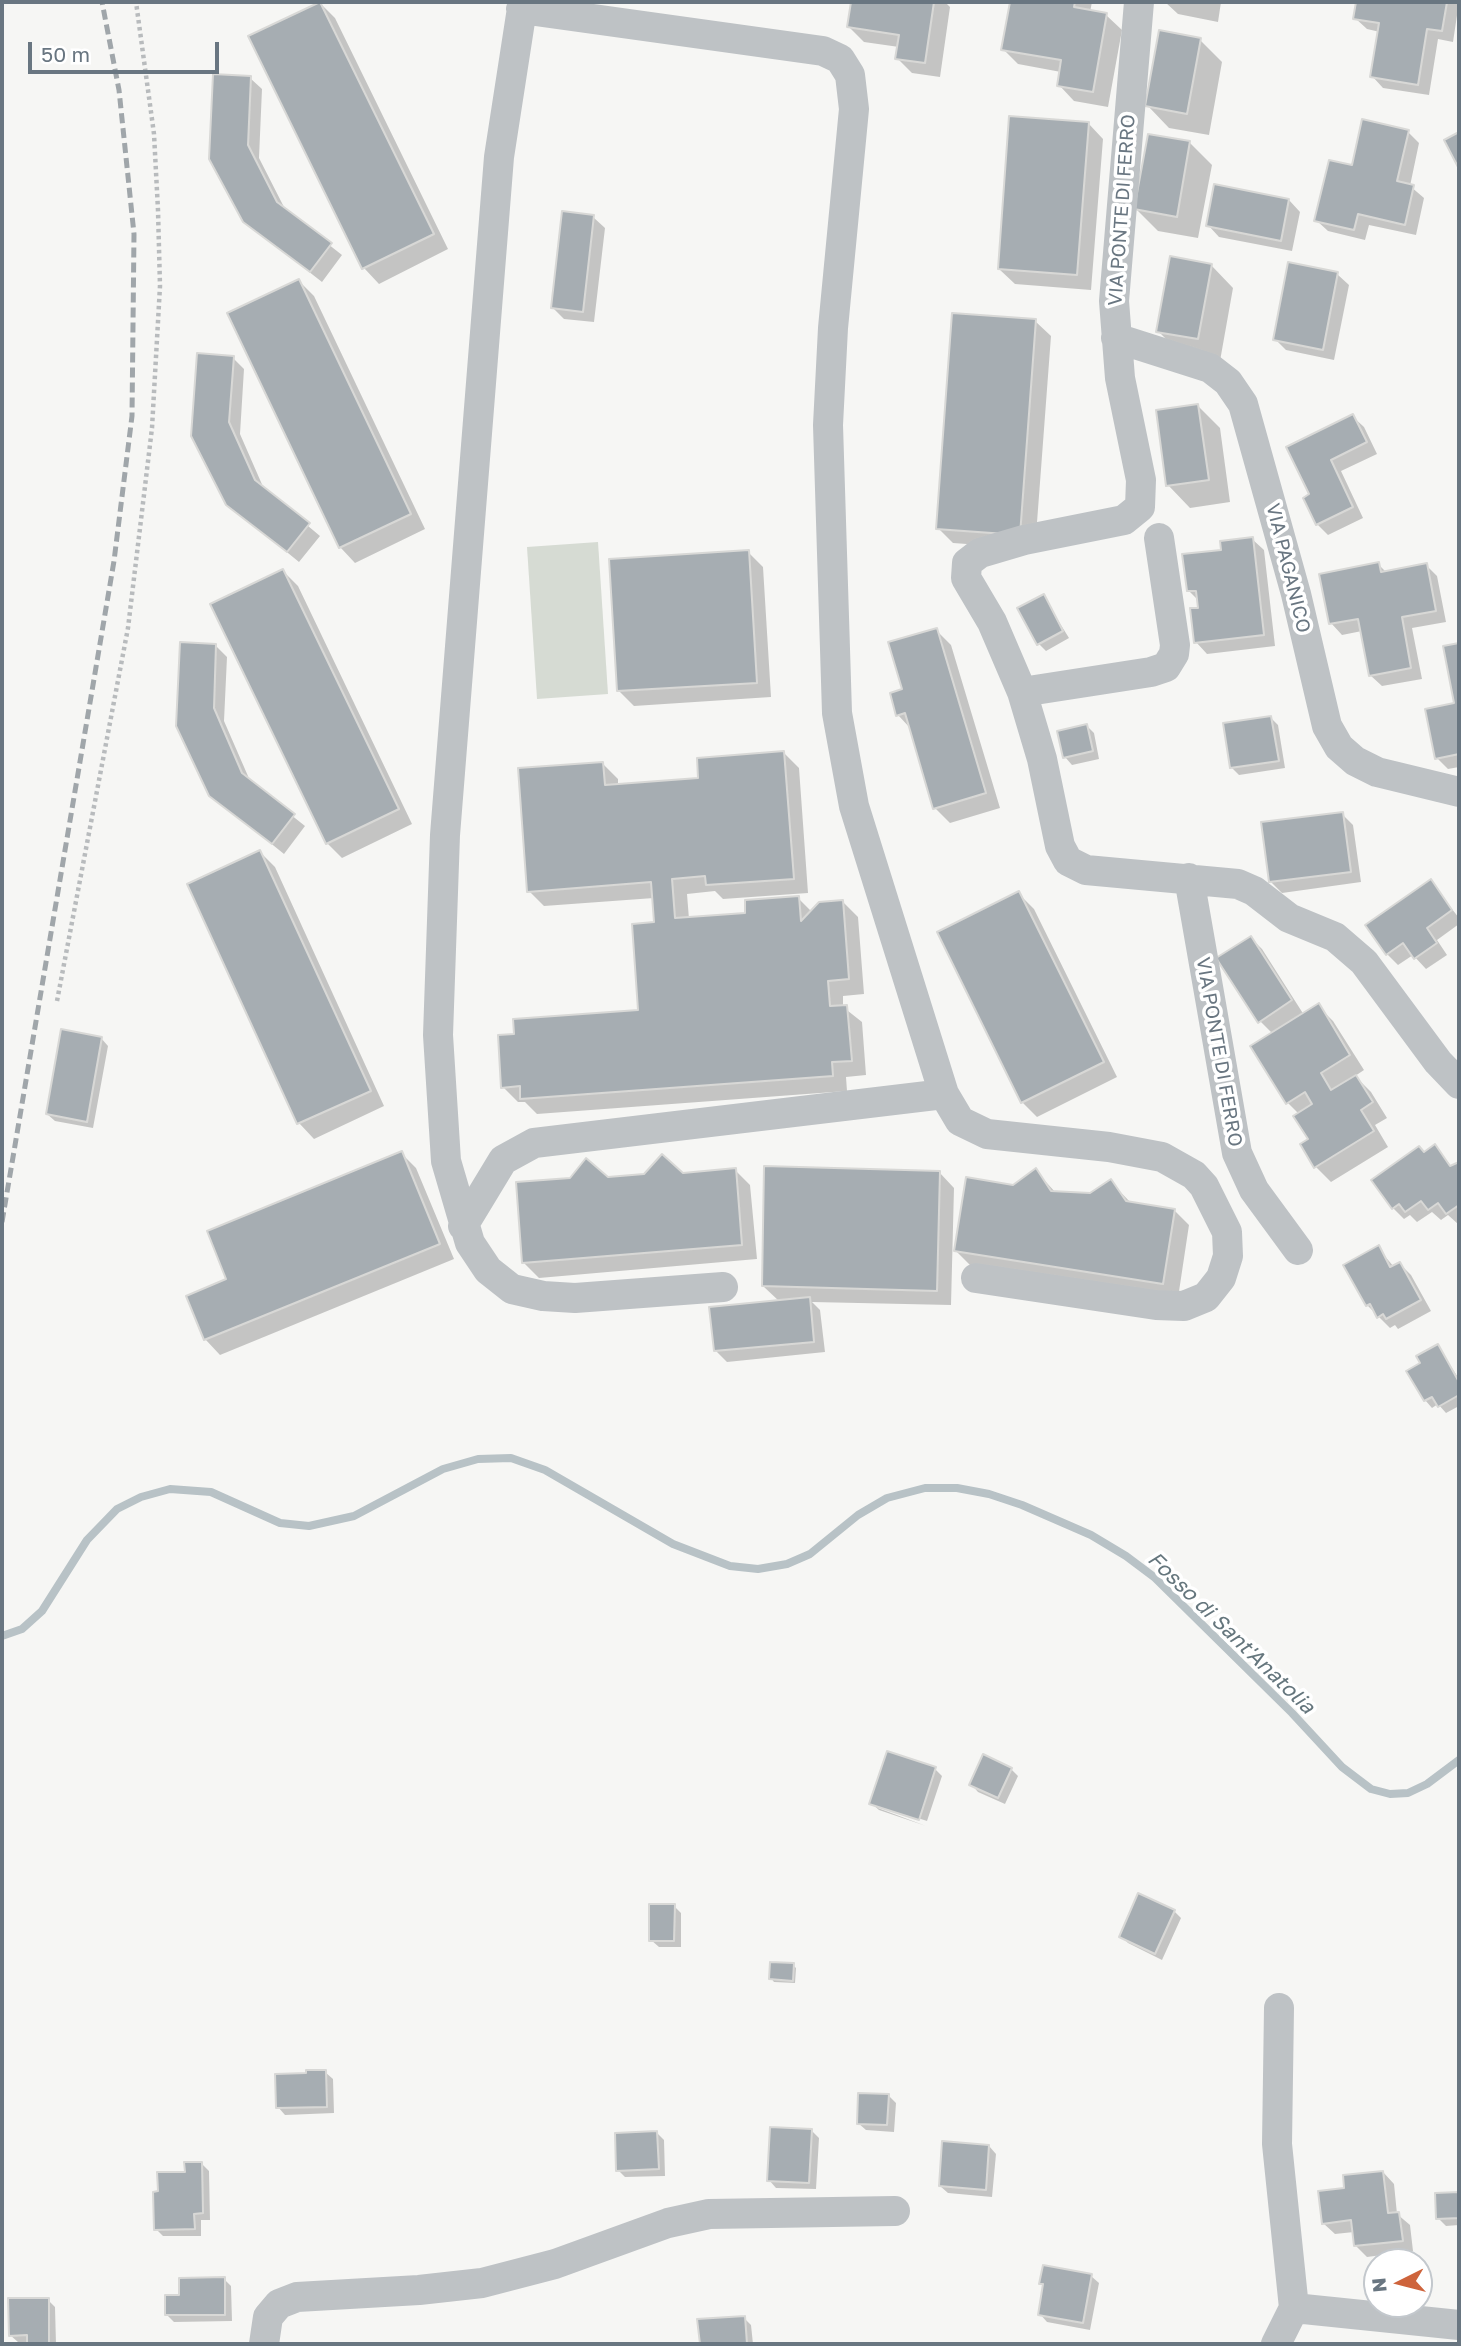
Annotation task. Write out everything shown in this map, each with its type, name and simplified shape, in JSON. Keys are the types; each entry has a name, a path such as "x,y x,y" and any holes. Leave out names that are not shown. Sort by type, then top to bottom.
{"street":[{"name":"VIA PONTE DI FERRO","path":"1139,2 1115,266 1116,338 1122,394 1142,480 1140,507 1124,520 1035,537 980,553 970,560 965,571 968,585 992,622 1022,692 1042,759 1060,846 1068,861 1086,870 1189,878 1246,887 1289,919 1347,945 1376,977 1438,1062 1459,1084"},
{"path":"723,1287 594,1297 527,1293 512,1289 493,1276 478,1257 463,1227 446,1161 441,1119 438,1035 440,923 496,197 509,80 522,6 823,51 840,59 850,75 853,109 833,328 828,425 837,713 854,806 944,1094 960,1121 987,1134 1109,1147 1171,1161 1194,1175 1205,1186 1227,1232 1228,1256 1221,1278 1206,1297 1184,1306 1156,1305 976,1278"},
{"name":"VIA PAGANICO","path":"1116,338 1210,368 1228,382 1243,404 1296,594 1327,726 1339,747 1354,761 1377,772 1459,792"},
{"path":"1022,692 1166,667 1174,654 1175,637 1159,538"},
{"name":"VIA PONTE DI FERRO","path":"1189,878 1233,1139 1254,1190 1298,1250"},
{"path":"463,1227 503,1160 534,1143 944,1094"},
{"path":"1276,2344 1294,2308 1277,2144 1279,2008"},
{"path":"264,2344 268,2317 279,2304 297,2297 419,2290 505,2278 573,2258 668,2223 701,2215 895,2211"},
{"path":"1294,2308 1459,2325"}],"path":[{"path":"57,1001 128,628 152,428 159,324 159,210 154,134 136,2"}],"shaded area":[{"path":"598,542 608,694 537,699 527,547"}],"building":[{"path":"320,2 434,234 362,269 248,36"},
{"path":"851,2 934,2 925,63 895,59 899,35 847,27"},
{"path":"1010,2 1075,2 1074,7 1107,13 1093,92 1057,86 1061,60 1001,50"},
{"path":"1356,2 1447,2 1442,31 1427,29 1418,85 1370,77 1379,23 1353,19"},
{"path":"1159,30 1201,38 1187,114 1145,106"},
{"path":"213,74 251,76 248,145 277,202 332,243 310,272 243,222 209,159"},
{"path":"1009,116 1089,122 1077,275 998,269"},
{"path":"1362,119 1409,130 1397,181 1414,185 1405,225 1358,214 1354,230 1314,221 1329,160 1352,165"},
{"path":"1459,132 1459,169 1444,140"},
{"path":"1148,134 1190,141 1177,217 1134,209"},
{"path":"1214,184 1289,199 1281,241 1206,226"},
{"path":"562,211 594,215 583,312 551,308"},
{"path":"1170,256 1212,264 1198,339 1156,332"},
{"path":"1288,262 1338,272 1323,350 1273,340"},
{"path":"299,279 411,514 339,548 227,313"},
{"path":"952,313 1036,319 1020,535 936,529"},
{"path":"197,353 234,356 229,422 255,480 310,523 287,552 226,505 191,436"},
{"path":"1198,404 1209,480 1166,486 1156,410"},
{"path":"1353,414 1367,442 1331,460 1353,507 1316,525 1303,498 1309,494 1286,447"},
{"path":"1253,537 1264,635 1194,643 1190,608 1198,608 1196,591 1187,591 1182,554 1221,550 1220,541"},
{"path":"749,550 757,683 617,691 609,559"},
{"path":"1379,562 1381,572 1427,563 1436,611 1402,617 1411,668 1369,676 1358,619 1329,624 1319,574"},
{"path":"283,569 399,809 326,844 210,604"},
{"path":"1044,594 1063,631 1037,645 1017,608"},
{"path":"937,628 986,793 933,809 905,713 896,716 890,693 902,689 888,642"},
{"path":"180,642 216,644 214,708 242,773 295,814 272,844 209,796 176,726"},
{"path":"1459,643 1459,754 1435,759 1425,709 1454,703 1443,646"},
{"path":"1271,716 1279,761 1230,768 1223,723"},
{"path":"1087,724 1093,751 1063,758 1057,731"},
{"path":"784,751 794,879 706,885 705,876 672,879 675,918 745,913 745,900 799,896 801,921 819,902 843,900 849,979 828,981 830,1006 847,1005 852,1061 832,1062 833,1076 520,1099 520,1086 501,1088 498,1035 514,1034 513,1019 638,1010 632,924 654,922 651,882 527,892 518,768 603,762 605,785 698,778 697,758"},
{"path":"1343,812 1351,872 1269,882 1261,822"},
{"path":"260,850 371,1091 297,1124 187,884"},
{"path":"1431,879 1452,910 1427,928 1437,943 1414,959 1403,943 1386,955 1365,925"},
{"path":"1019,891 1104,1062 1021,1103 937,932"},
{"path":"1251,936 1292,1000 1258,1023 1216,958"},
{"path":"1319,1003 1350,1055 1321,1073 1331,1090 1356,1075 1373,1102 1361,1110 1374,1131 1314,1168 1300,1144 1308,1139 1293,1116 1312,1104 1305,1092 1286,1104 1250,1046"},
{"path":"61,1029 102,1037 87,1122 46,1114"},
{"path":"1435,1144 1450,1166 1459,1162 1459,1205 1446,1214 1438,1203 1428,1210 1421,1201 1405,1212 1399,1204 1392,1209 1371,1180 1419,1146 1424,1152"},
{"path":"402,1151 440,1244 204,1340 186,1296 226,1279 207,1231"},
{"path":"662,1154 683,1173 736,1168 742,1245 522,1263 516,1182 570,1178 586,1158 608,1177 644,1174"},
{"path":"764,1166 940,1171 937,1291 762,1286"},
{"path":"1036,1168 1051,1191 1090,1193 1111,1179 1126,1201 1175,1209 1163,1284 954,1251 966,1177 1013,1185"},
{"path":"1379,1245 1390,1267 1400,1262 1421,1300 1386,1319 1383,1314 1377,1318 1370,1304 1366,1306 1343,1265"},
{"path":"810,1297 814,1342 714,1351 709,1307"},
{"path":"1438,1344 1459,1382 1459,1395 1438,1407 1432,1397 1424,1401 1406,1371 1420,1363 1416,1356"},
{"path":"887,1751 936,1767 919,1820 869,1804"},
{"path":"983,1754 1012,1768 998,1798 969,1785"},
{"path":"1138,1893 1175,1910 1155,1954 1119,1937"},
{"path":"649,1904 675,1904 674,1941 649,1941"},
{"path":"770,1962 794,1963 793,1981 769,1979"},
{"path":"306,2070 326,2070 327,2107 276,2108 275,2074 306,2073"},
{"path":"858,2093 889,2094 887,2125 857,2124"},
{"path":"770,2127 812,2129 809,2183 767,2181"},
{"path":"657,2131 659,2169 616,2171 615,2133"},
{"path":"942,2141 989,2145 986,2190 939,2186"},
{"path":"184,2162 202,2162 203,2213 194,2214 195,2229 154,2230 153,2192 158,2191 157,2172 185,2172"},
{"path":"1383,2171 1388,2213 1399,2212 1403,2241 1354,2246 1351,2220 1322,2224 1318,2191 1344,2188 1343,2175"},
{"path":"1459,2192 1459,2218 1436,2219 1435,2193"},
{"path":"1043,2265 1092,2274 1083,2323 1038,2315"},
{"path":"225,2277 225,2315 165,2315 165,2295 179,2295 179,2278"},
{"path":"8,2298 49,2298 49,2344 27,2344 27,2335 9,2336"},
{"path":"745,2316 747,2344 700,2344 697,2319"}],"waterway":[{"name":"Fosso di Sant'Anatolia","path":"2,1636 22,1629 42,1611 87,1540 117,1509 141,1497 170,1489 211,1492 280,1523 309,1526 354,1516 443,1469 478,1459 511,1458 545,1470 673,1544 730,1566 758,1569 787,1564 810,1554 858,1515 887,1498 925,1488 957,1488 989,1494 1022,1505 1091,1535 1126,1556 1154,1577 1292,1713 1342,1767 1371,1789 1390,1794 1408,1793 1427,1784 1459,1760"}],"railway":[{"path":"2,1222 114,561 132,416 134,234 119,90 102,2"}]}
